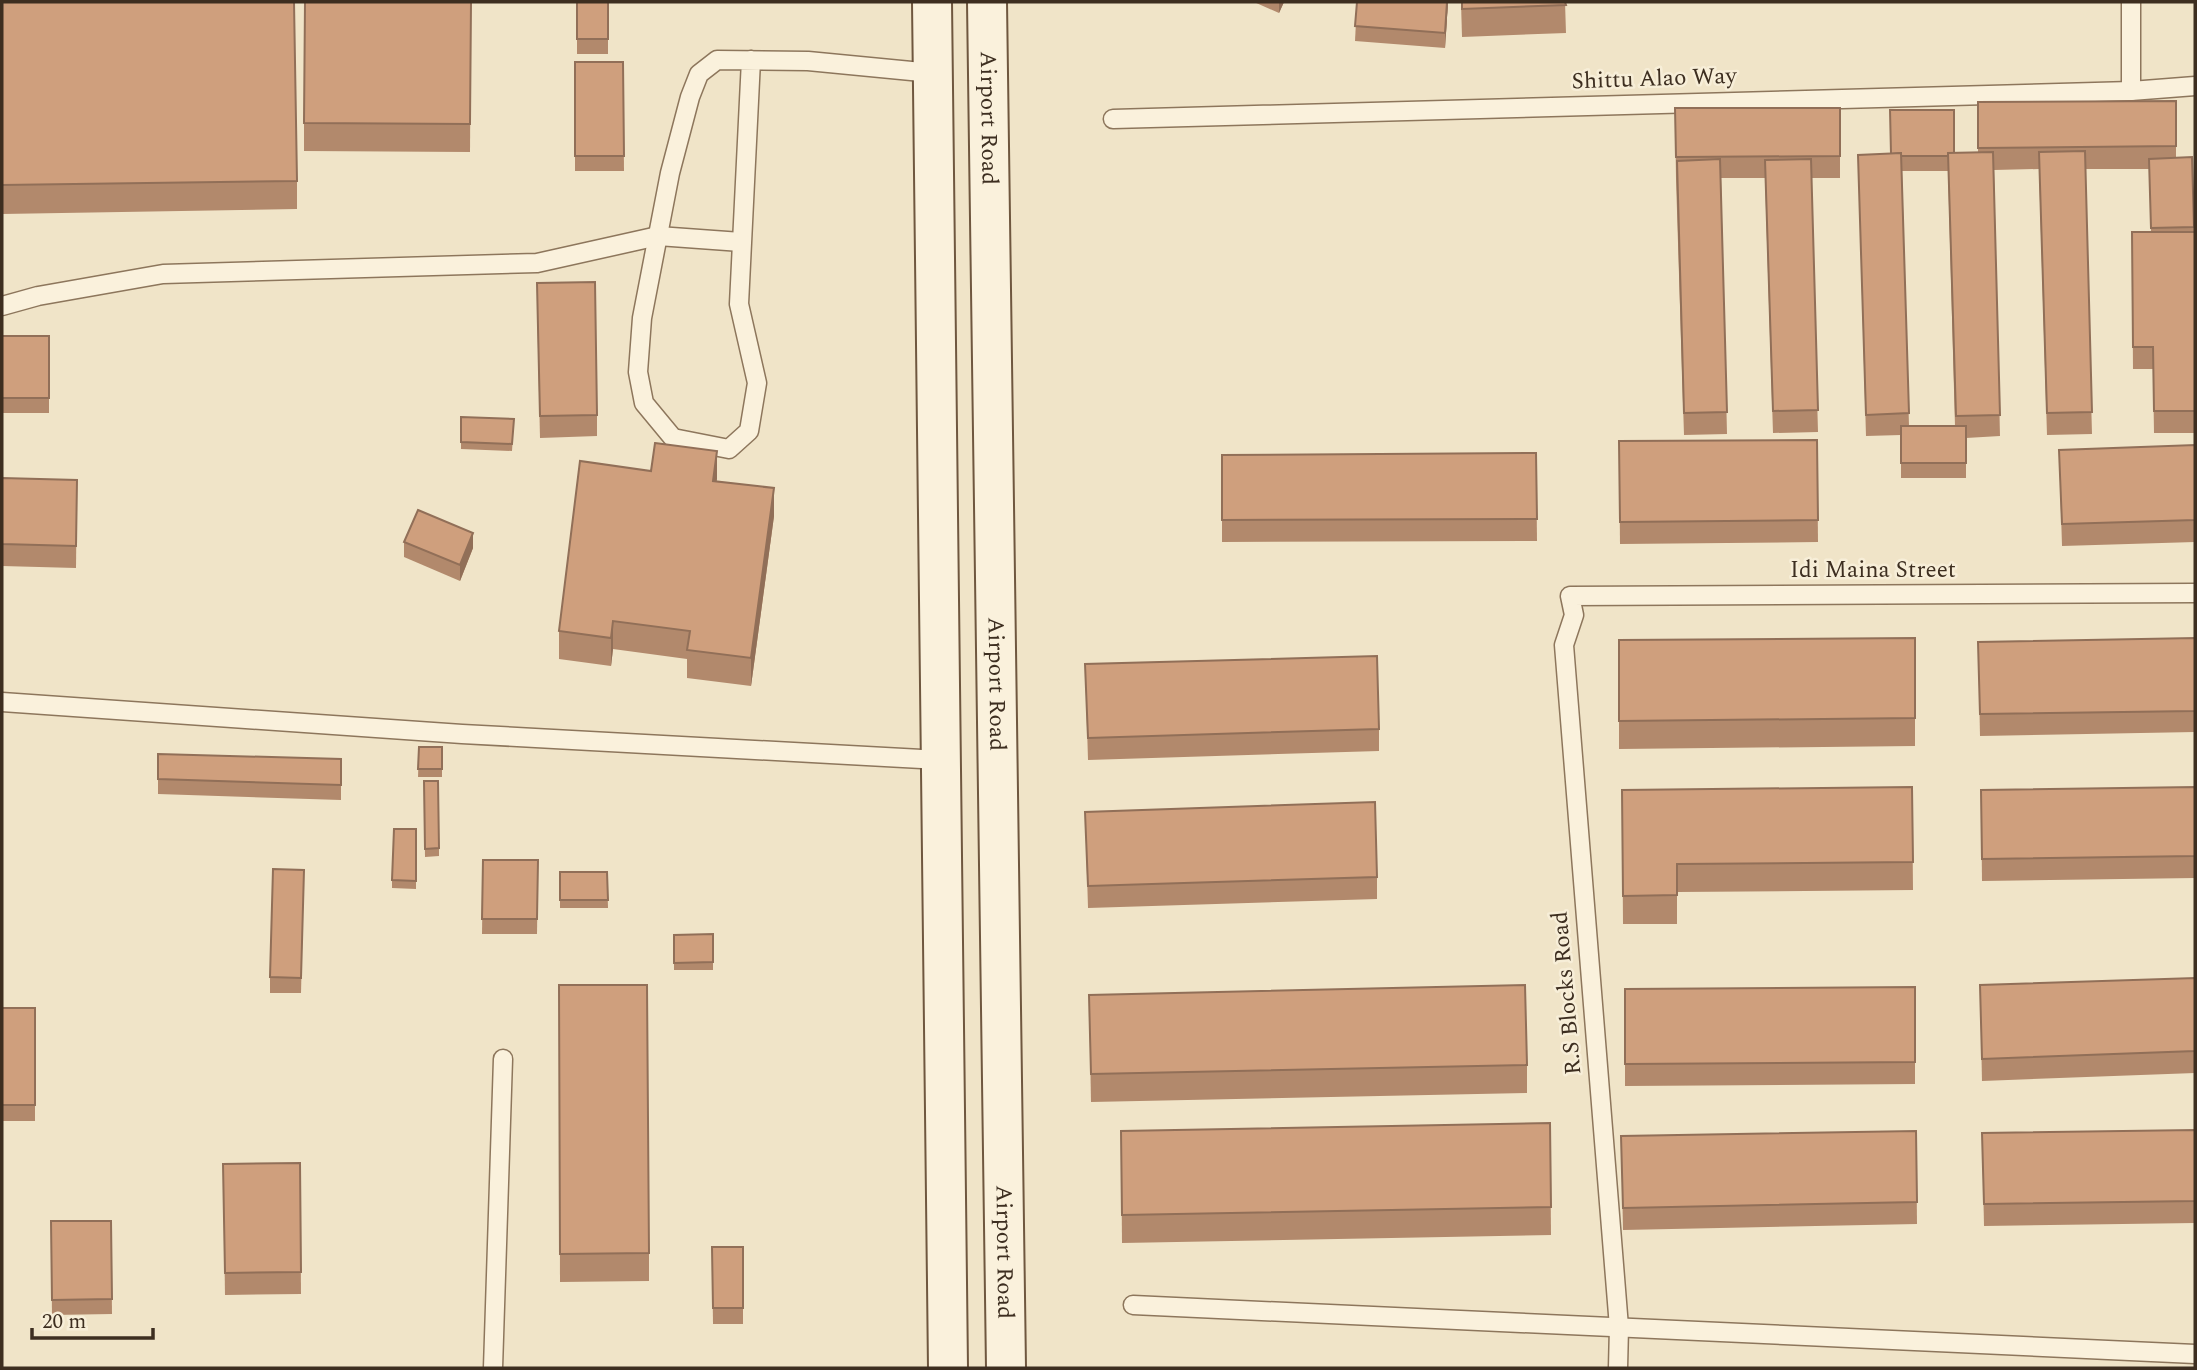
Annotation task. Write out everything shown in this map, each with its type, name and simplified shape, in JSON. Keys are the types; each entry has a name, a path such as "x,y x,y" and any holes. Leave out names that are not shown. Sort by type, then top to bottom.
{"main road":[{"path":"932,2 943,1361"},
{"name":"Airport Road","path":"987,2 1006,1368"}],"lane":[{"path":"2131,91 2132,2"},
{"path":"751,60 739,304 757,383 750,431 729,449 673,438 644,403 638,372 642,318 670,173 690,97 699,74 717,60 751,60 808,61 932,73"},
{"name":"Shittu Alao Way","path":"1113,119 2131,91 2195,86"},
{"path":"2,306 38,296 163,274 537,263 658,236 741,242"},
{"name":"Idi Maina Street","path":"1574,615 1570,596 2195,593"},
{"name":"R.S Blocks Road","path":"1574,615 1564,645 1619,1327 1618,1368"},
{"path":"2,702 462,734 940,760"},
{"path":"493,1368 503,1059"},
{"path":"1133,1305 2195,1354"}],"building":[{"path":"2,2 294,2 297,181 2,185"},
{"path":"305,2 471,2 470,124 304,123"},
{"path":"577,2 608,2 608,39 577,39"},
{"path":"1357,2 1447,2 1445,33 1355,26"},
{"path":"1462,2 1565,2 1566,5 1462,9"},
{"path":"575,62 623,62 624,156 575,156"},
{"path":"2176,101 2176,146 1978,148 1978,102"},
{"path":"1675,108 1840,108 1840,156 1676,157"},
{"path":"1890,110 1954,110 1954,153 1948,153 1948,156 1891,154"},
{"path":"2085,151 2092,412 2047,413 2039,152"},
{"path":"1993,152 2000,415 1956,416 1948,153"},
{"path":"1901,153 1909,413 1866,415 1858,155"},
{"path":"2192,157 2194,227 2151,228 2149,159"},
{"path":"1720,159 1727,412 1684,413 1677,161"},
{"path":"1811,159 1818,410 1773,411 1765,160"},
{"path":"2132,232 2195,232 2195,411 2154,411 2153,347 2133,347"},
{"path":"595,282 597,415 540,416 537,283"},
{"path":"2,336 49,336 49,398 2,398"},
{"path":"461,417 514,419 512,444 461,442"},
{"path":"1901,426 1966,426 1966,463 1901,463"},
{"path":"1817,440 1818,520 1620,522 1619,441"},
{"path":"655,443 717,451 713,481 774,488 751,658 687,650 690,631 613,621 611,638 559,631 580,461 651,471"},
{"path":"2195,445 2195,520 2062,524 2059,450"},
{"path":"1536,453 1537,519 1222,520 1222,455"},
{"path":"2,478 77,480 76,546 2,544"},
{"path":"418,510 473,533 460,565 404,542"},
{"path":"1915,638 1915,718 1619,721 1619,640"},
{"path":"2195,638 2195,711 1980,714 1978,642"},
{"path":"1377,656 1379,729 1088,738 1085,664"},
{"path":"419,747 442,747 442,769 418,769"},
{"path":"158,754 341,759 341,785 158,779"},
{"path":"424,781 438,781 439,848 425,849"},
{"path":"1912,787 1913,862 1677,864 1677,895 1623,896 1622,790"},
{"path":"2195,787 2195,856 1982,859 1981,790"},
{"path":"1375,802 1377,877 1088,886 1085,812"},
{"path":"394,829 416,829 416,881 392,880"},
{"path":"483,860 538,860 537,919 482,919"},
{"path":"273,869 304,870 301,978 270,977"},
{"path":"560,872 607,872 608,900 560,900"},
{"path":"713,934 713,962 674,963 674,935"},
{"path":"2195,978 2195,1051 1982,1059 1980,985"},
{"path":"559,985 647,985 649,1253 560,1254"},
{"path":"1525,985 1527,1065 1091,1074 1089,995"},
{"path":"1915,987 1915,1062 1625,1064 1625,989"},
{"path":"2,1008 35,1008 35,1105 2,1105"},
{"path":"1550,1123 1551,1207 1122,1215 1121,1131"},
{"path":"2195,1130 2195,1201 1984,1204 1982,1133"},
{"path":"1916,1131 1917,1202 1623,1208 1621,1136"},
{"path":"300,1163 301,1272 225,1273 223,1164"},
{"path":"51,1221 111,1221 112,1299 52,1300"},
{"path":"712,1247 743,1247 743,1308 713,1308"}]}
